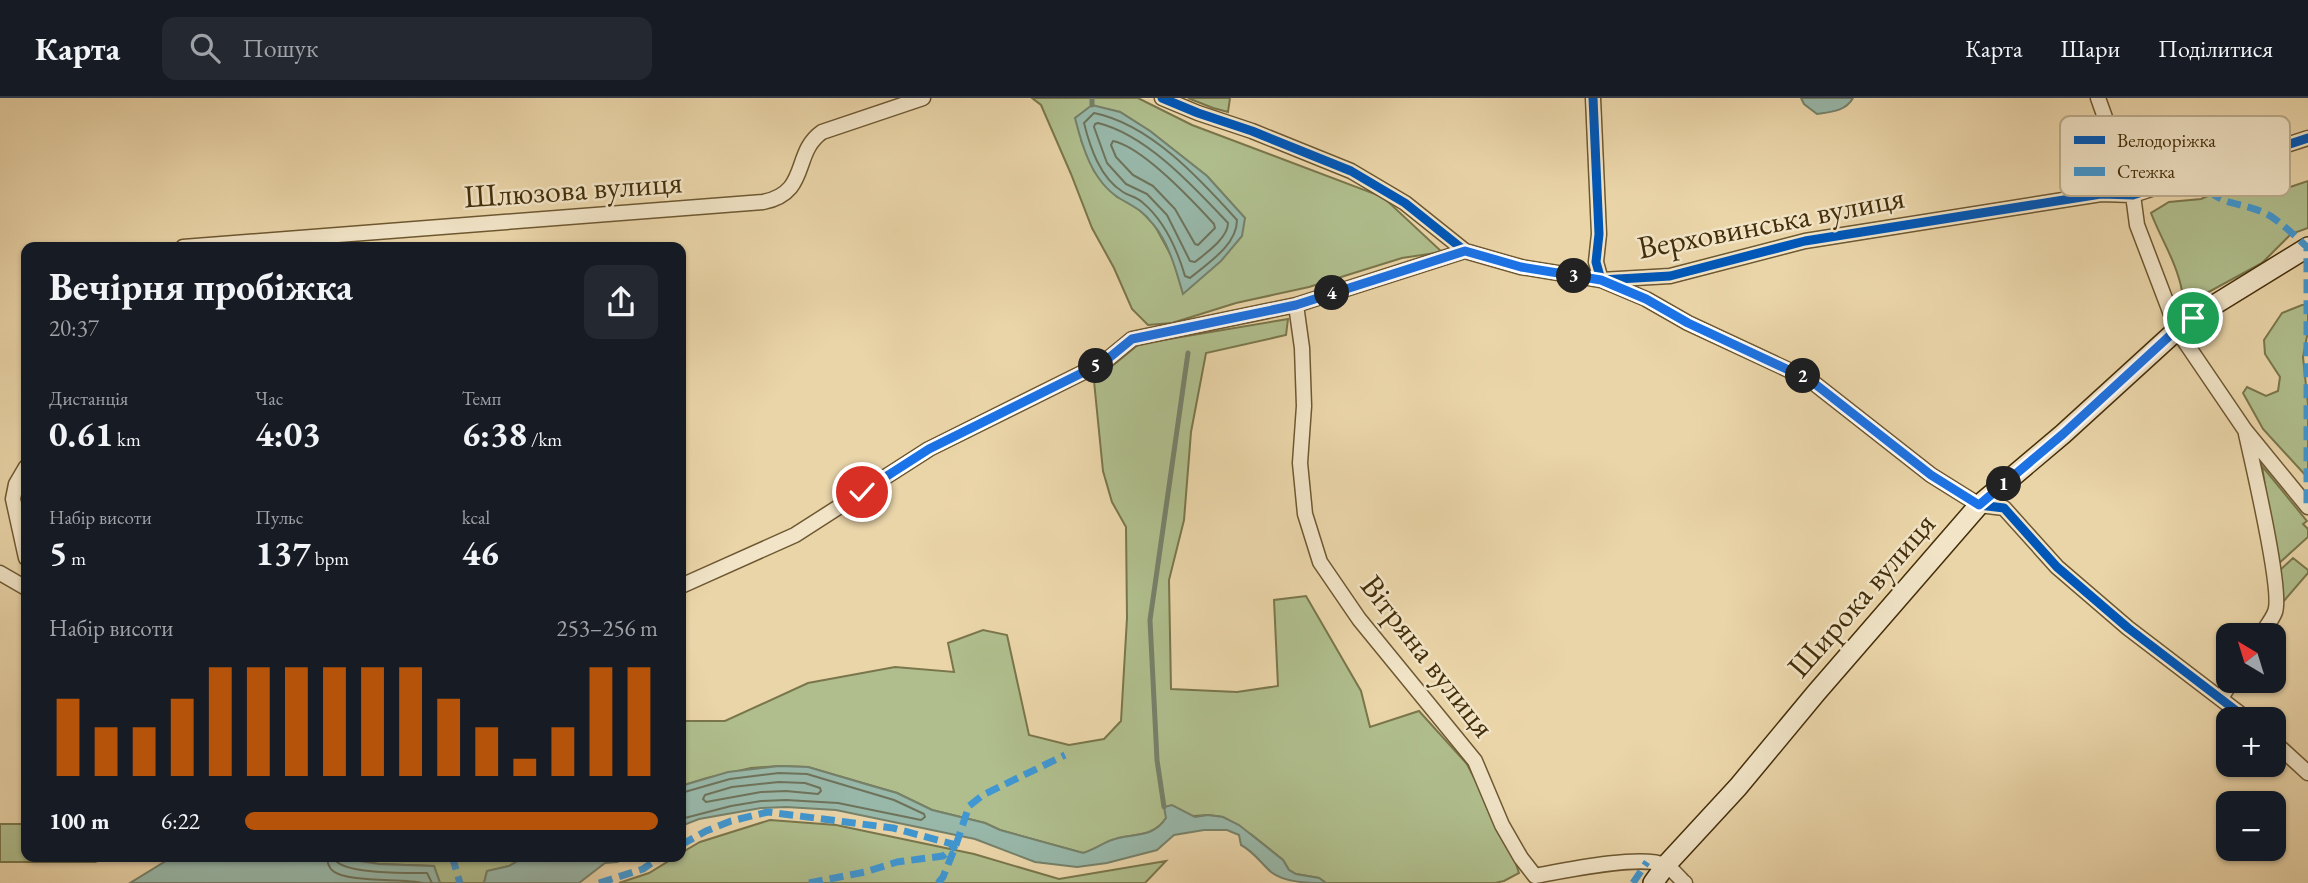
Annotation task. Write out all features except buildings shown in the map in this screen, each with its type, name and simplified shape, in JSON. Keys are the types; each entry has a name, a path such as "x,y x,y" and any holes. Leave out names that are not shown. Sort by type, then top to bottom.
{"main road":[{"name":"Широка вулиця","path":"1653,883 1979,505 2063,434 2176,330 2308,247"}],"street":[{"name":"Шлюзова вулиця","path":"246,242 773,200 784,196 796,178 809,145 822,132 923,98"},
{"path":"1162,98 1351,171 1405,203 1465,251 1521,267 1601,280 1646,299 1688,323 1810,380 1931,475 1979,505 2004,508 2057,567 2128,628 2232,707"},
{"name":"Верховинська вулиця","path":"1593,98 1599,234 1596,262 1601,280 1670,276 1805,241 2088,196"},
{"path":"2098,98 2104,116"},
{"path":"2290,144 2308,138"},
{"path":"2133,196 2137,225 2176,330 2245,430 2308,507"},
{"path":"686,584 795,535 929,449 1104,362 1132,339 1296,305 1465,251"},
{"name":"Вітряна вулиця","path":"1296,305 1302,348 1304,406 1300,463 1305,514 1321,562 1359,619 1475,761 1502,825 1535,876 1605,864 1647,862 1666,865"},
{"path":"2245,430 2276,588 2276,611 2268,623"},
{"path":"21,476 13,499 21,535"},
{"path":"0,573 21,585"},
{"path":"2221,698 2224,693"},
{"path":"2286,753 2308,773"},
{"path":"1666,865 1685,883"}],"green space":[{"path":"1032,98 1138,98 1192,125 1383,197 1442,252 1402,258 1309,287 1236,303 1172,323 1148,325 1132,309 1092,228 1041,105","holes":["1092,106 1120,112 1150,131 1207,176 1245,218 1200,278 1183,293 1173,259 1155,226 1137,206 1117,197 1094,171 1081,140"]},
{"path":"1188,98 1230,98 1228,112 1213,108"},
{"path":"2308,181 2308,228 2291,234 2262,263 2194,300 2182,291 2173,261 2151,213 2169,202 2208,196 2290,196 2290,187"},
{"path":"2308,305 2308,331 2303,357 2308,405 2308,478 2263,429 2243,393 2247,387 2266,396 2278,391 2280,377 2265,354 2264,340 2282,313"},
{"path":"1288,319 1286,335 1206,353 1191,432 1184,520 1169,580 1171,689 1237,692 1278,686 1274,600 1306,596 1361,691 1370,727 1419,711 1467,764 1511,849 1519,873 1495,883 1326,883 1319,878 1289,870 1283,860 1252,835 1223,817 1208,815 1166,818 1147,833 1118,838 1083,853 932,810 897,793 808,767 751,768 686,784 686,721 725,721 808,683 895,667 954,672 948,643 983,630 1007,635 1029,735 1069,745 1104,739 1121,721 1127,618 1126,527 1112,502 1103,471 1094,381 1139,344"},
{"path":"2262,466 2307,521 2303,524 2308,529 2308,537 2277,565"},
{"path":"2293,558 2308,570 2308,573 2283,602 2278,572"},
{"path":"770,820 836,825 974,854 1059,879 1166,861 1145,883 619,883 649,873 667,862 686,862 686,850 700,842"},
{"path":"0,824 21,824 21,862 0,862"},
{"path":"365,862 516,862 487,871 484,883 440,883 434,866"}],"water":[{"path":"1801,98 1853,98 1842,108 1817,114 1804,104"},
{"path":"1092,105 1120,112 1150,131 1207,176 1245,218 1242,236 1221,261 1183,294 1159,231 1141,212 1110,191 1095,173 1075,118"},
{"path":"779,766 808,767 897,793 932,810 1083,853 1117,838 1154,830 1166,818 1164,807 1172,805 1195,817 1223,817 1239,825 1283,860 1289,870 1319,878 1326,883 1297,882 1277,876 1241,845 1239,835 1227,830 1204,830 1174,835 1157,850 1107,863 1077,867 1035,862 975,839 836,810 761,808 699,819 686,824 686,785 728,772"},
{"path":"164,862 366,862 434,866 440,883 130,883"},
{"path":"516,862 617,862 605,863 579,883 484,883 487,871"}],"waterway":[{"path":"1092,98 1092,105"},
{"path":"1164,807 1157,760 1150,620 1188,353"}],"marked path":[{"path":"2216,196 2270,216 2307,247 2307,506"},
{"path":"938,883 956,845 969,806 983,795 1065,755"},
{"path":"686,842 731,821 768,812 893,828 956,845"},
{"path":"809,883 865,872 897,862 943,856 956,845"},
{"path":"454,862 460,883"},
{"path":"599,883 643,869 653,862"},
{"path":"1633,883 1647,862"}],"cycle path":[{"path":"1162,98 1351,171 1405,203 1465,251 1521,267 1601,280 1646,299 1688,323 1810,380 1931,475 1979,505 2004,508 2057,567 2128,628 2231,707"},
{"path":"1593,98 1599,234 1596,262 1601,280 1670,276 1805,241 2088,196"},
{"path":"2290,144 2308,138"}],"route":[{"path":"862,492 929,449 1104,362 1132,339 1296,305 1465,251 1521,267 1601,280 1646,299 1688,323 1810,380 1931,475 1979,505 2063,434 2176,330 2193,318"}]}
